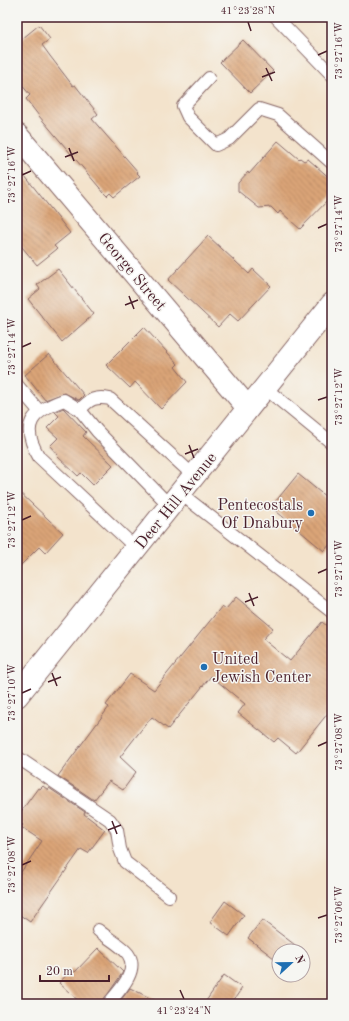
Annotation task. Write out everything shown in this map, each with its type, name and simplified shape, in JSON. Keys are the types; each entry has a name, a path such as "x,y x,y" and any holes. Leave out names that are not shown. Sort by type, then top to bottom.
{"street":[{"name":"George Street","path":"17,134 248,408"},
{"name":"Deer Hill Avenue","path":"17,696 332,304"}],"lane":[{"path":"276,17 332,75"},
{"path":"208,78 183,106 188,117 216,145 229,139 259,109 278,115 332,163"},
{"path":"17,385 40,412"},
{"path":"265,388 332,444"},
{"path":"80,410 89,400 101,397 110,399 194,476"},
{"path":"136,548 39,457 31,443 30,425 34,416 48,406 64,400 80,410 97,431 175,500 332,612"},
{"path":"17,757 110,820 116,830 120,849 125,862 169,896"},
{"path":"98,930 128,955 132,966 130,973 121,988 108,1004"}],"building":[{"path":"39,25 50,39 42,45 73,86 75,85 98,114 92,119 140,176 114,197 110,193 107,196 104,193 39,116 26,99 30,95 17,79 17,43"},
{"path":"243,40 273,71 250,93 220,62"},
{"path":"278,141 299,159 300,158 304,161 308,159 332,180 332,196 300,229 280,211 278,214 271,207 259,208 238,191 238,183 248,172 249,174"},
{"path":"17,166 70,233 54,246 57,249 37,265 17,241"},
{"path":"208,236 249,274 253,269 271,286 238,321 230,314 218,327 168,280"},
{"path":"58,269 94,314 62,342 28,299 40,289 37,285"},
{"path":"144,327 178,364 175,367 187,382 161,409 135,382 130,388 106,365"},
{"path":"49,354 84,395 79,400 64,393 45,400 25,375"},
{"path":"63,408 86,432 83,436 113,465 93,485 81,473 78,476 57,456 58,455 50,446 58,438 47,428 59,416 55,412"},
{"path":"298,474 332,502 332,542 324,551 271,507"},
{"path":"17,490 63,533 45,553 39,547 17,569"},
{"path":"236,597 273,628 263,639 290,661 322,622 332,630 332,708 296,753 278,738 274,742 238,713 245,704 211,676 168,729 152,717 120,757 136,772 123,790 109,781 94,800 58,776 109,707 106,705 130,674 154,690 222,606 226,609"},
{"path":"43,786 48,790 49,788 85,812 84,814 105,830 88,853 81,849 30,922 17,913 17,878 42,841 21,827 23,825 17,821 17,817 38,788 40,789"},
{"path":"225,901 244,915 229,936 210,922"},
{"path":"262,920 292,943 271,943 271,956 248,938"},
{"path":"98,948 123,972 101,1004 82,1004 59,983 72,969 75,972"},
{"path":"224,975 242,988 231,1004 204,1004"},
{"path":"130,988 162,1004 118,1004"}],"place":[{"name":"Pentecostals Of Dnabury","path":"311,513"},
{"name":"United Jewish Center","path":"204,667"}]}
